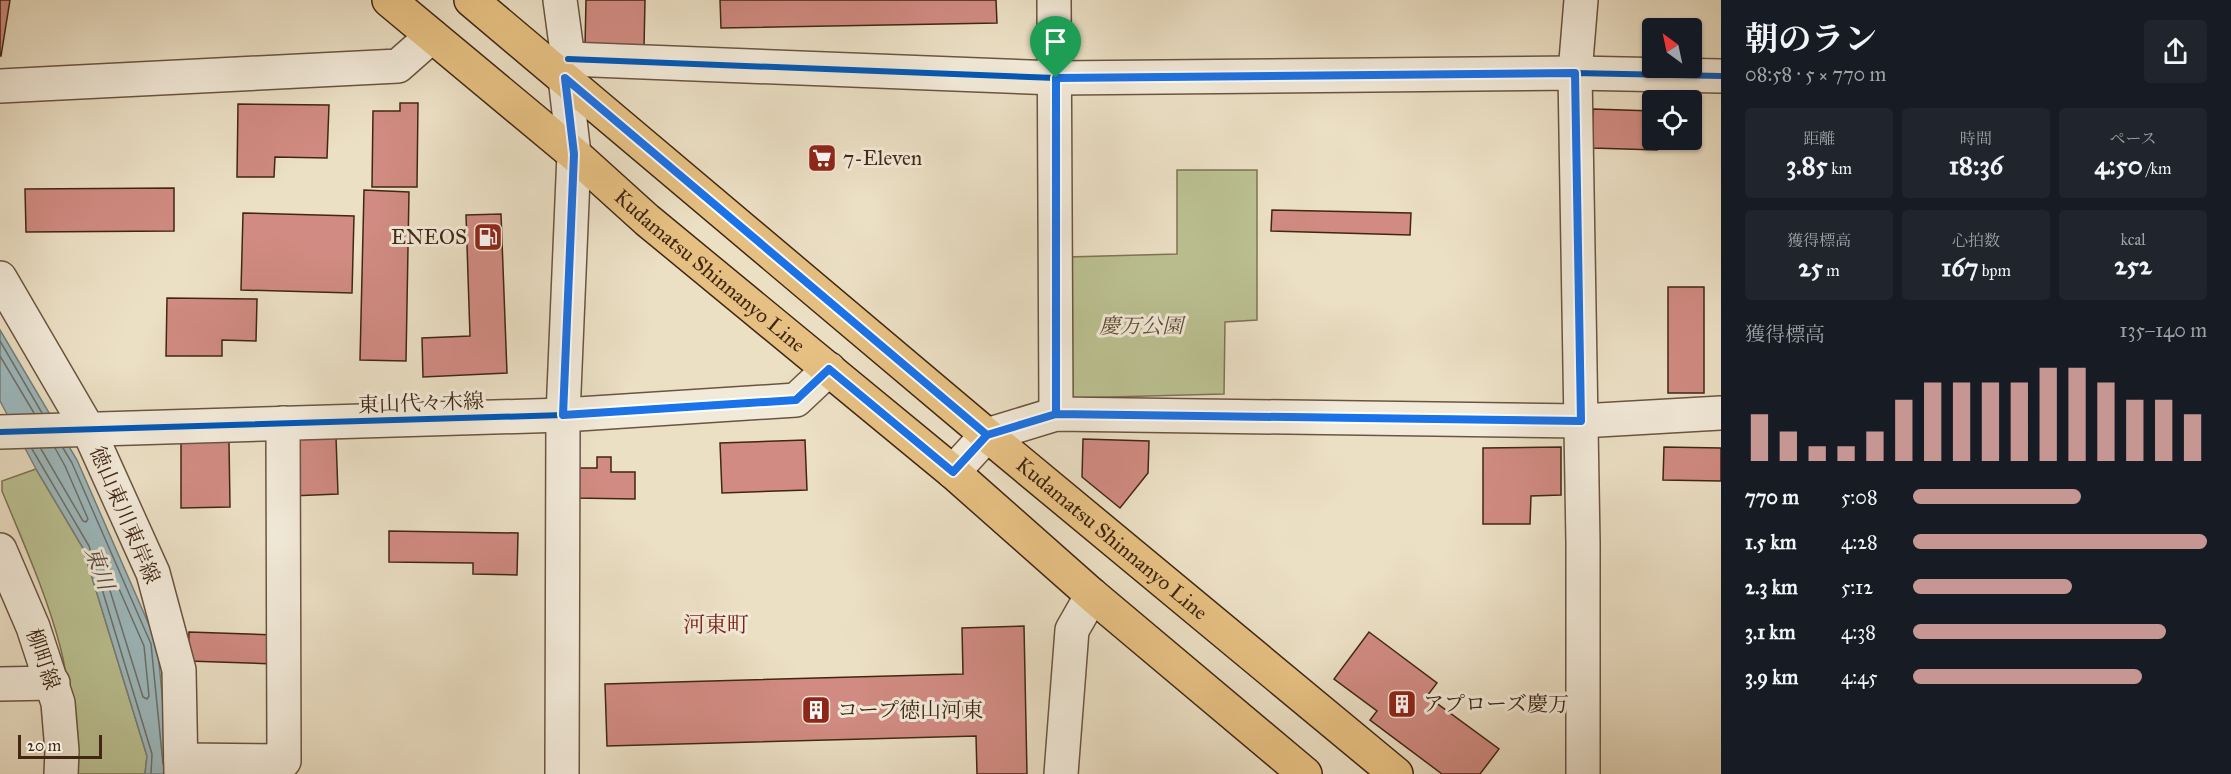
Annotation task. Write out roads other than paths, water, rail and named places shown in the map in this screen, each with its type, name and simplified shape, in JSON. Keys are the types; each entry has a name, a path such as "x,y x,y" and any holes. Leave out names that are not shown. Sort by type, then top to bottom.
{"main road":[{"name":"Kudamatsu Shinnanyo Line","path":"388,0 574,154 647,220 953,472 1092,595 1305,774"},
{"name":"Kudamatsu Shinnanyo Line","path":"471,0 566,68 987,435 1396,774"}],"street":[{"path":"560,0 574,154 563,415 562,774"},
{"path":"1054,0 1056,414"},
{"path":"1581,0 1575,73 1583,543 1583,774"},
{"path":"0,86 398,66 432,36"},
{"path":"566,68 1056,78 1575,73 1721,76"},
{"name":"徳山東川東岸線","path":"0,278 81,430 153,573 179,670 181,767"},
{"name":"東山代々木線","path":"0,432 563,415 796,400 829,369"},
{"path":"953,472 987,435 1056,414 1581,421 1721,413"},
{"path":"181,767 284,761 283,423"},
{"name":"柳町線","path":"0,550 33,627 53,683 58,703 62,751 61,774"},
{"path":"1061,774 1072,630 1092,595"},
{"path":"0,684 53,683"}],"water":[{"name":"東川","path":"0,330 77,460 157,643 170,774 145,774 147,756 83,548 36,469 0,401"}],"place":[{"name":"7-Eleven","path":"822,158"},
{"name":"ENEOS","path":"488,237"},
{"name":"アプローズ慶万","path":"1402,704"},
{"name":"コープ徳山河東","path":"816,710"}],"district":[{"name":"河東町","path":"716,624"}],"park label":[{"name":"慶万公園","path":"1141,326"}]}
